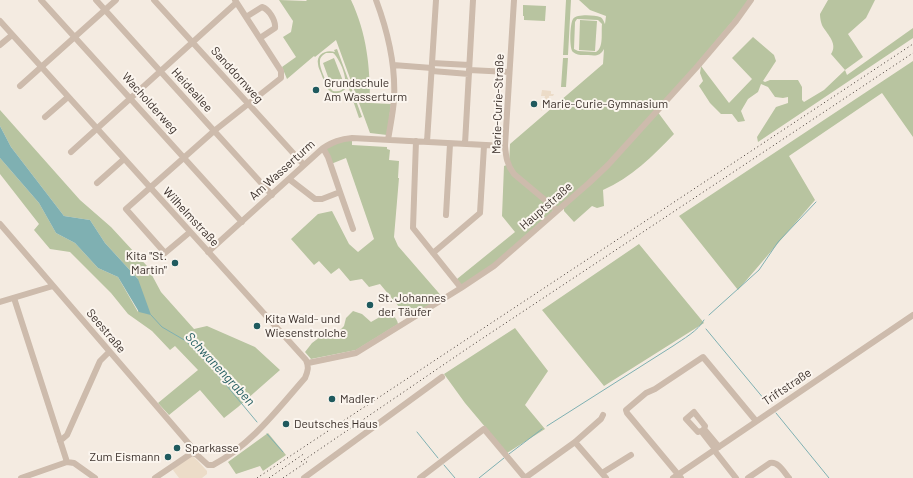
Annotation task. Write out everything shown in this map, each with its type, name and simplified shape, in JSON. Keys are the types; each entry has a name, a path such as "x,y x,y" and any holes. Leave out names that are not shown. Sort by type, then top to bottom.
{"street":[{"name":"Wacholderweg","path":"41,0 242,222"},
{"name":"Heideallee","path":"96,0 272,195"},
{"path":"20,86 116,0"},
{"name":"Sanddornweg","path":"154,0 304,165"},
{"path":"376,0 388,35 393,65 394,100 388,140"},
{"path":"427,142 436,0"},
{"path":"465,144 474,0"},
{"name":"Marie-Curie-Straße","path":"514,0 505,146 506,158 510,169 557,210"},
{"name":"Hauptstraße","path":"308,363 356,353 462,288 494,266 594,179 651,119 736,21 751,0"},
{"path":"71,152 192,43 236,1 281,71 282,76 279,81 214,131 126,209 165,253 190,232"},
{"path":"246,17 262,6 266,8 276,24 275,28 260,38"},
{"name":"Wilhelmstraße","path":"0,21 308,363"},
{"path":"0,45 12,34"},
{"path":"393,65 509,72"},
{"path":"45,117 68,97"},
{"name":"Am Wasserturm","path":"208,252 323,148 342,138 505,146"},
{"path":"416,141 412,225 414,230 462,288"},
{"path":"446,215 450,144"},
{"path":"433,253 480,213 484,146"},
{"path":"323,148 331,164 353,229"},
{"path":"97,183 124,159"},
{"path":"289,179 315,199 322,199 340,192"},
{"name":"Seestraße","path":"0,224 190,445 192,453"},
{"path":"0,302 53,286"},
{"path":"14,298 68,462"},
{"name":"Triftstraße","path":"677,477 913,315"},
{"path":"60,441 67,435 100,360 109,352"},
{"path":"677,477 626,410 646,393 655,389 703,357 756,422"},
{"path":"155,478 192,453 197,455 208,465 213,465 247,441 259,431 305,378 308,371 308,363"},
{"path":"304,478 442,377"},
{"path":"420,478 484,429 525,478 575,442 601,419 603,415"},
{"path":"702,430 736,478"},
{"path":"575,442 604,475 631,455"},
{"path":"21,478 68,462 74,463 96,478"},
{"path":"748,478 773,462 777,464 789,478"}],"green space":[{"path":"279,0 351,0 361,25 364,38 368,63 370,103 391,104 387,135 370,133 336,40 287,79 282,67 296,57 283,37 291,32 293,21"},
{"path":"566,0 571,0 568,55 563,55"},
{"path":"579,0 748,0 741,11 657,111 674,134 650,158 632,173 603,190 604,206 597,208 592,206 574,222 564,211 564,204 556,207 548,216 492,265 461,286 457,279 515,232 502,216 504,166 509,164 510,144 603,64 604,49 598,55 578,55 572,50 570,41 571,30 572,21 575,17 585,15 597,16 602,18 605,24 606,16 590,10","holes":["577,19 598,20 602,24 602,40 599,50 596,52 578,51 574,49 575,22"]},
{"path":"828,0 875,0 866,18 848,34 863,57 845,70 831,54 833,50 833,43 821,23 820,14"},
{"path":"523,5 546,6 545,21 524,20"},
{"path":"580,20 597,21 595,51 579,50"},
{"path":"913,28 913,38 758,142 757,137 776,107 788,103 788,97 775,97 768,87 761,84 758,92 748,99 741,111 745,121 738,122 732,114 721,114 710,103 699,86 703,81 700,73 701,66 729,103 752,79 732,58 753,37 774,55 776,61 763,81 798,80 802,87 802,100 804,102 824,90 845,70 847,75"},
{"path":"337,49 362,117 359,118 348,86 343,91 338,93 329,91 318,67 320,55 328,51 335,52 334,50","holes":["326,53 333,53 340,62 345,76 344,88 340,91 333,91 331,89 324,77 320,64 323,55"]},
{"path":"334,58 343,81 331,85 323,63"},
{"path":"563,58 568,58 566,87 561,87"},
{"path":"913,61 913,137 882,93 789,156 815,200 738,290 679,216"},
{"path":"0,110 80,200 111,227 147,266 161,292 194,329 207,326 255,347 280,370 224,418 200,390 169,415 158,403 198,370 175,346 170,350 152,331 128,314 111,293 70,252 50,249 34,230 39,224 0,174 0,158 39,203 56,233 75,243 98,268 118,277 138,312 138,279 105,243 90,220 64,216 11,147 0,126"},
{"path":"352,138 352,145 387,147 387,149 390,150 389,160 399,161 394,237 398,246 444,299 410,320 380,284 369,287 362,279 350,281 339,268 331,274 319,261 314,265 291,239 318,214 332,211 349,244 358,252 374,239 346,158 331,164 323,148"},
{"path":"639,244 704,323 604,386 542,310"},
{"path":"353,311 362,314 371,322 385,311 395,318 398,324 356,350 311,359 305,352 312,343 328,331 337,333 344,326 346,318"},
{"path":"515,328 548,371 525,405 545,429 507,453 465,403 444,374"},
{"path":"268,433 286,455 263,471 260,466 236,474 228,462"}],"shaded area":[{"path":"542,90 551,91 551,94 554,94 553,96 549,96 549,104 541,111 545,96 541,96"},
{"path":"188,457 193,457 197,460 207,471 207,474 202,478 179,478 173,470 174,467"}],"water":[{"path":"0,126 11,147 64,216 90,220 105,243 138,279 151,315 139,312 118,277 98,268 75,243 56,233 39,203 0,158"}],"waterway":[{"path":"709,315 759,270 778,242 816,202"},
{"name":"Schwanengraben","path":"151,315 162,327 186,341 212,368 257,422"},
{"path":"547,426 686,338 698,328 704,320"},
{"path":"706,329 769,405"},
{"path":"776,413 829,478"},
{"path":"509,454 542,429"},
{"path":"417,432 438,458"},
{"name":"Schwanengraben","path":"267,434 283,452"},
{"path":"479,478 504,458"},
{"path":"444,465 455,478"}],"railway":[{"path":"257,478 913,44"},
{"path":"301,462 471,346 913,53"},
{"path":"269,478 305,453"},
{"path":"283,478 308,461"}],"place":[{"name":"Grundschule Am Wasserturm","path":"316,90"},
{"name":"Marie-Curie-Gymnasium","path":"534,104"},
{"name":"Kita \"St. Martin\"","path":"175,263"},
{"name":"St. Johannes der Täufer","path":"370,305"},
{"name":"Kita Wald- und Wiesenstrolche","path":"257,326"},
{"name":"Madler","path":"332,399"},
{"name":"Deutsches Haus","path":"286,424"},
{"name":"Sparkasse","path":"177,448"},
{"name":"Zum Eismann","path":"168,457"}]}
